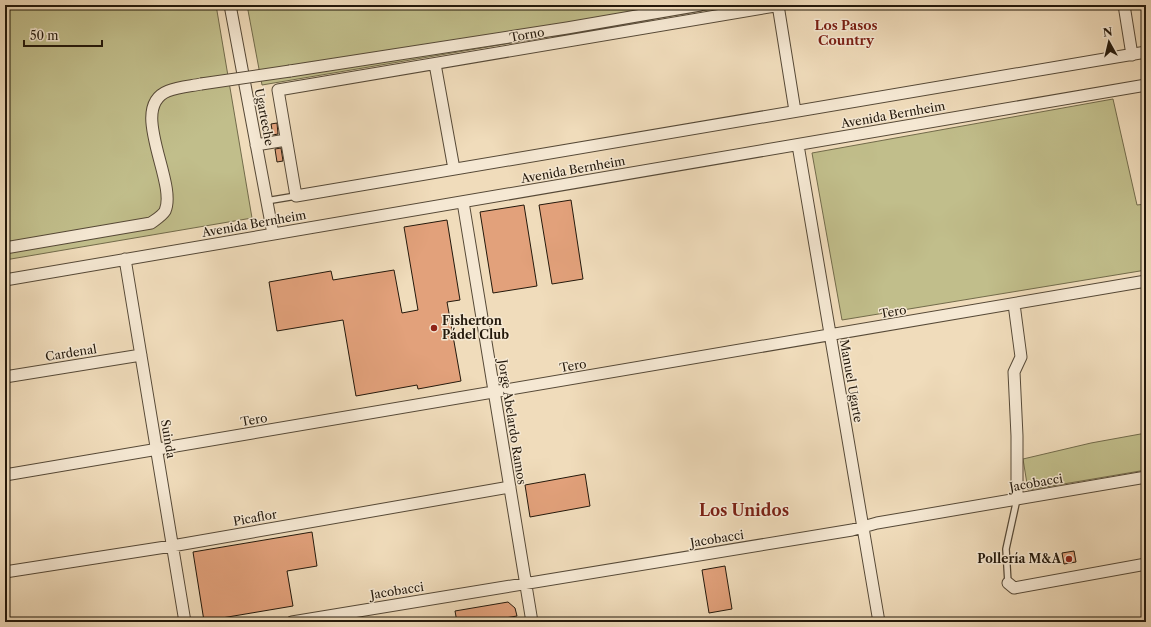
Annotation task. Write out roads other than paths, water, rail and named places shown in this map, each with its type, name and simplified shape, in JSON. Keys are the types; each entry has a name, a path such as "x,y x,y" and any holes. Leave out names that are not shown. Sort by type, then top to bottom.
{"street":[{"name":"Ugarteche","path":"230,5 273,234"},
{"path":"5,248 151,223 164,212 167,198 151,119 153,104 167,91 201,84 567,28 700,5"},
{"path":"779,5 795,112"},
{"name":"Torno","path":"286,140 278,90 779,5"},
{"path":"1124,5 1132,54"},
{"path":"256,144 286,140 296,196 1146,52"},
{"path":"435,64 454,169"},
{"name":"Avenida Bernheim","path":"5,280 1146,85"},
{"name":"Manuel Ugarte","path":"798,145 879,622"},
{"name":"Jorge Abelardo Ramos","path":"463,202 532,622"},
{"name":"Suinda","path":"125,259 185,622"},
{"name":"Tero","path":"5,475 830,336 1146,281"},
{"path":"1014,304 1021,357 1014,372 1017,436 1017,499"},
{"name":"Cardenal","path":"5,377 141,354"},
{"name":"Jacobacci","path":"292,622 864,527 1146,477"},
{"name":"Picaflor","path":"5,572 172,546 510,487"},
{"path":"1008,583 1014,588 1146,564"}],"lane":[{"path":"266,201 296,196"},
{"path":"1008,583 1006,549 1017,499"}],"place":[{"name":"Fisherton Pádel Club","path":"434,328"},
{"name":"Pollería M&A","path":"1069,559"}],"district":[{"name":"Los Pasos Country","path":"846,32"},
{"name":"Los Unidos","path":"744,510"}]}
